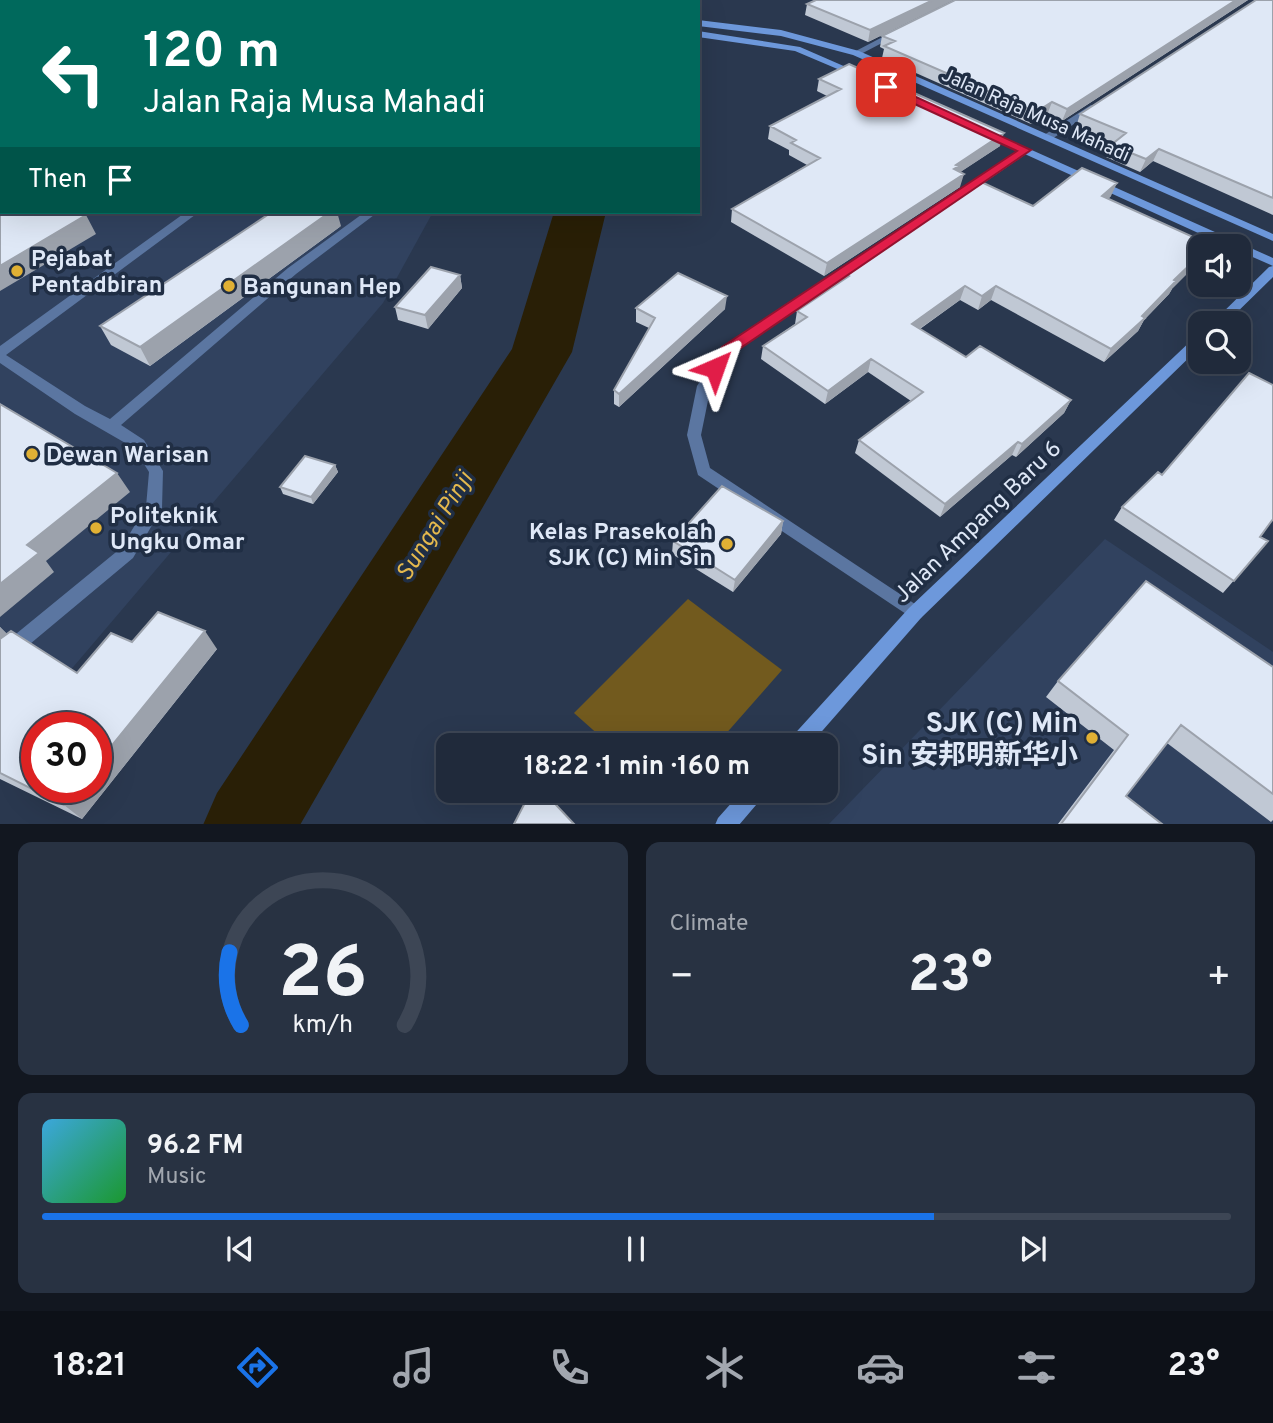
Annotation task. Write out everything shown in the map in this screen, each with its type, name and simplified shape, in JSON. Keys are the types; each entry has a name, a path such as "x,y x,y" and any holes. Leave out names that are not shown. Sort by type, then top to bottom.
{"main road":[{"name":"Jalan Raja Musa Mahadi","path":"700,23 781,33 856,53 1273,238"},
{"path":"700,34 797,49 863,76"},
{"name":"Jalan Raja Musa Mahadi","path":"979,129 1273,262"},
{"path":"1230,311 1273,270"},
{"name":"Jalan Ampang Baru 6","path":"808,733 915,613 1188,351"},
{"path":"725,824 744,803"}],"street":[{"path":"856,53 904,29"},
{"path":"1048,137 1107,99"},
{"path":"947,204 1026,150"},
{"path":"0,658 127,553 154,508 156,471 139,444 80,410 0,355 190,214"},
{"path":"111,426 292,271 366,214"},
{"path":"868,257 727,351 704,386 694,435 703,471 915,613"}],"shaded area":[{"name":"Politeknik Ungku Omar","path":"0,214 432,214 383,303 35,712 21,712 21,728 0,753"},
{"name":"SJK (C) Min Sin 安邦明新华小","path":"1105,539 1273,652 1273,824 829,824"},
{"path":"688,599 782,670 727,733 596,733 574,713"}],"building":[{"path":"816,0 933,0 870,30 807,4"},
{"path":"955,0 1236,0 1067,109 1052,102 1036,112 884,46 895,41 882,36"},
{"path":"1256,0 1273,0 1273,198 1159,149 1146,159 1111,145 1126,133 1080,114"},
{"path":"849,64 1004,133 956,165 959,166 954,169 964,174 827,263 732,209 820,158 791,143 796,140 770,126 841,89 819,79"},
{"path":"1082,168 1117,183 1102,196 1188,235 1188,267 1142,316 1145,318 1111,349 996,286 982,296 965,286 912,324 966,357 980,346 1071,400 1022,444 1018,442 945,504 859,440 923,392 871,359 828,391 763,346 807,317 797,311 849,276 841,271 977,180 1033,206"},
{"path":"0,214 86,215 0,266"},
{"path":"269,214 327,214 140,347 100,326"},
{"path":"431,267 460,275 425,315 395,307"},
{"path":"678,273 727,296 619,394 614,390 655,318 636,308"},
{"path":"1248,374 1273,385 1273,519 1260,537 1268,541 1234,581 1122,507 1158,472 1162,475"},
{"name":"Dewan Warisan","path":"0,404 117,473 27,545 39,553 0,584"},
{"path":"305,456 335,465 311,497 280,487"},
{"name":"Kelas Prasekolah SJK (C) Min Sin","path":"722,486 783,521 735,580 673,541"},
{"path":"1146,581 1273,667 1273,794 1181,725 1126,796 1162,824 1061,824 1128,735 1058,681"},
{"path":"158,612 205,631 112,745 112,712 21,712 21,784 0,773 0,639 11,631 77,673 111,633 132,642"},
{"path":"525,803 554,803 574,824 514,824"}],"waterway":[{"name":"Sungai Pinji","path":"250,824 542,352 579,214"}],"place":[{"name":"Pejabat Pentadbiran","path":"17,271"},
{"name":"Bangunan Hep","path":"229,286"},
{"name":"Dewan Warisan","path":"32,454"},
{"name":"Politeknik Ungku Omar","path":"96,528"},
{"name":"Kelas Prasekolah SJK (C) Min Sin","path":"727,544"},
{"name":"SJK (C) Min Sin 安邦明新华小","path":"1092,738"}],"route":[{"path":"715,368 727,351 1026,150 886,87"}]}
